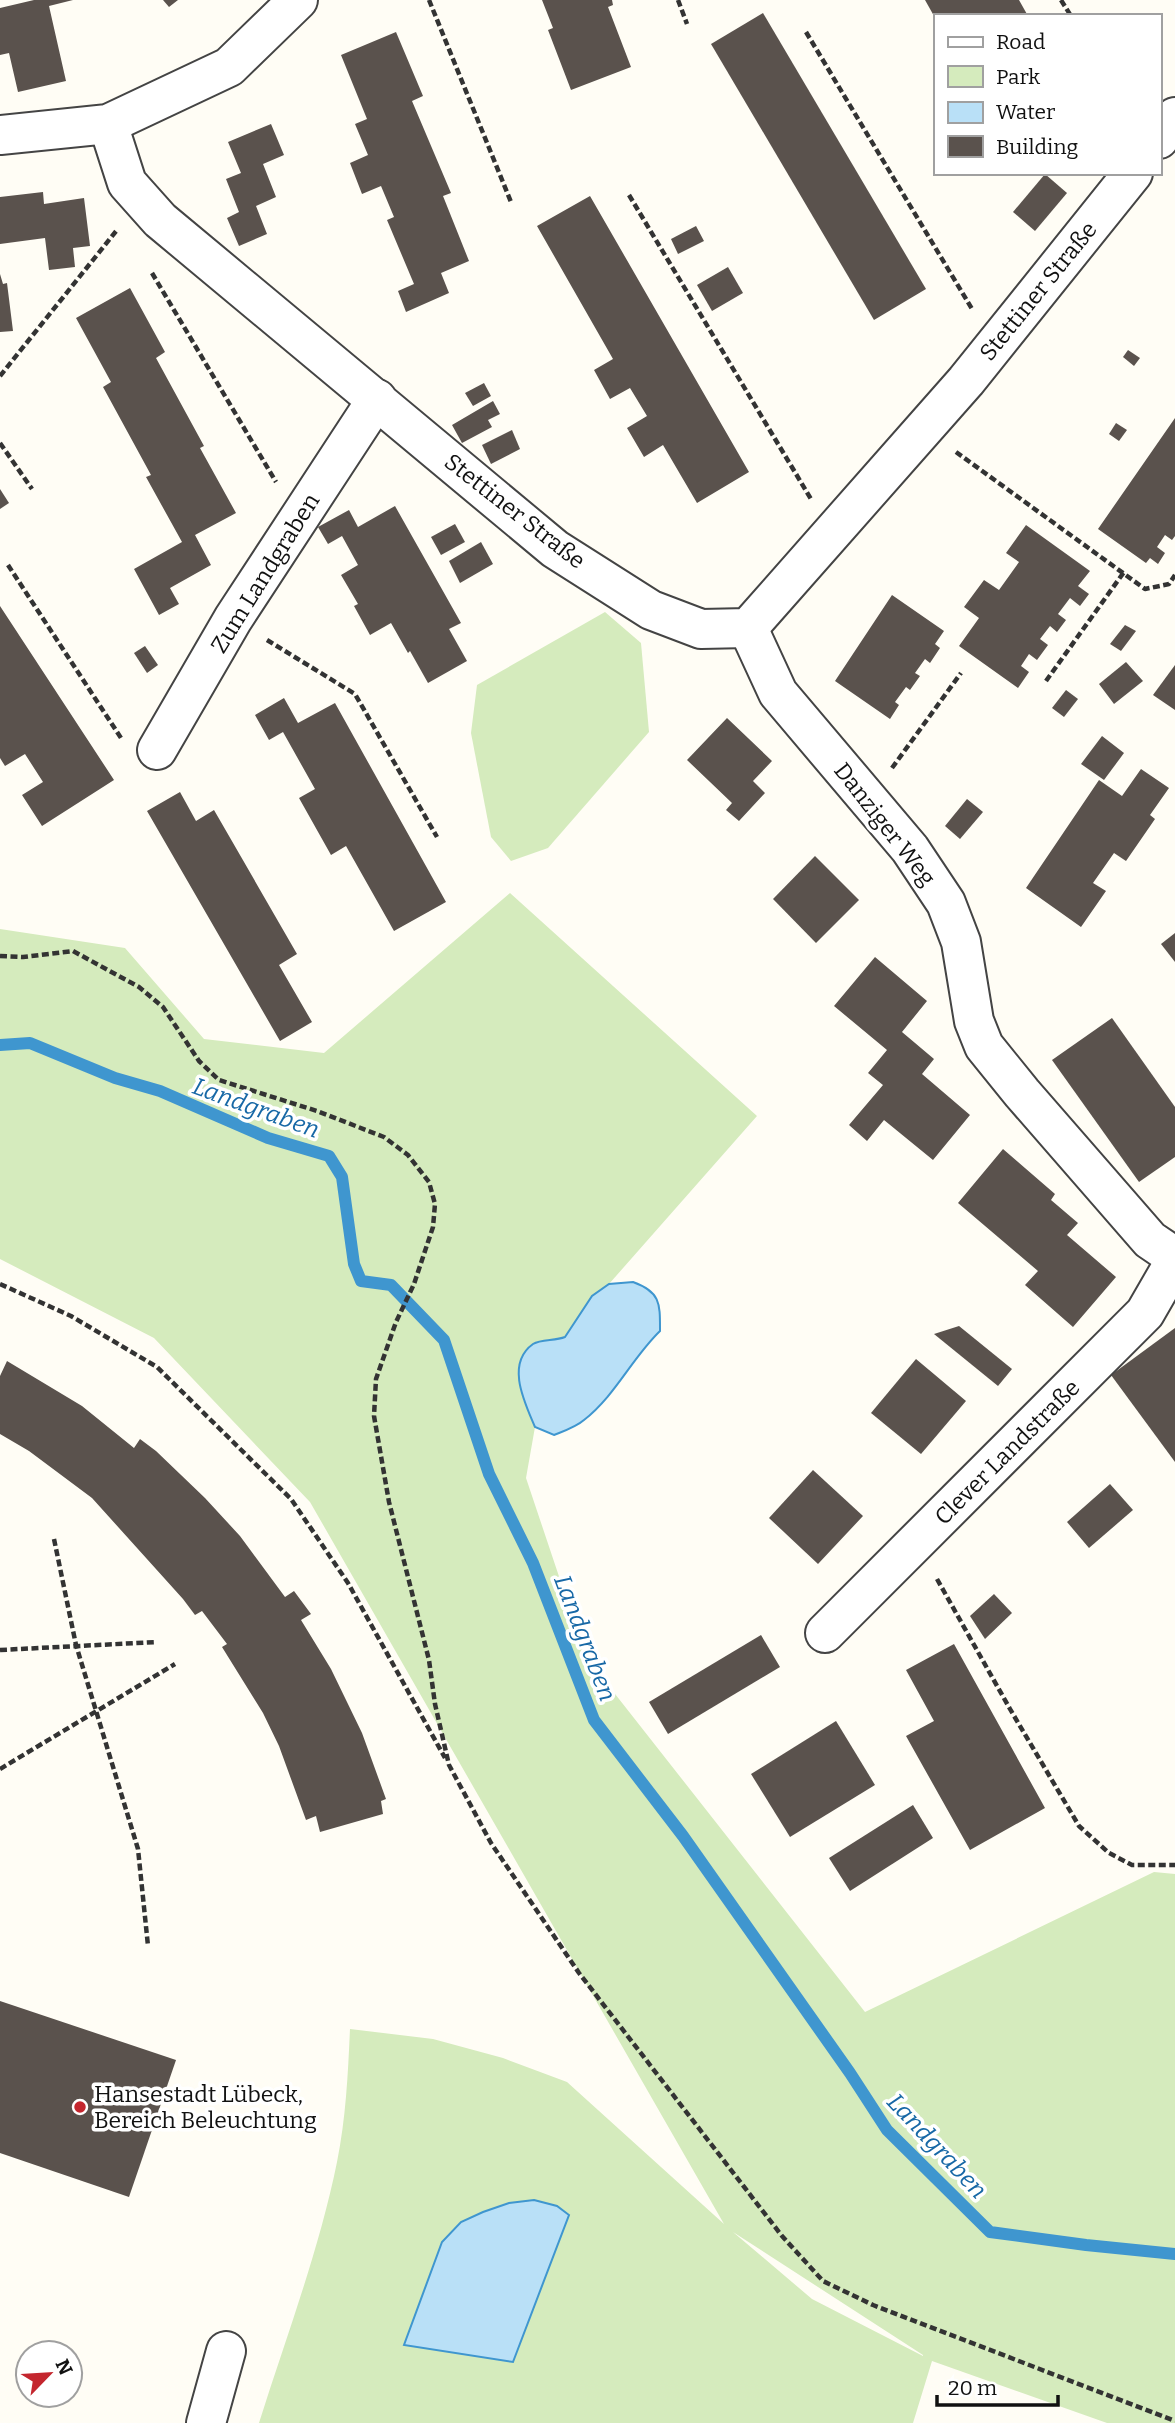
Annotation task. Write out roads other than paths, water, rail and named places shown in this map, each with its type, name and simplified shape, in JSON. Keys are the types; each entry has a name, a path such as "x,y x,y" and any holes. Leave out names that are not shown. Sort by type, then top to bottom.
{"street":[{"path":"0,135 108,124 229,67 298,0"},
{"path":"1161,136 1175,117"},
{"name":"Stettiner Straße","path":"108,124 127,183 160,220 555,549 650,610 701,629 748,628 924,429 1130,175"},
{"name":"Zum Landgraben","path":"139,745 233,619 377,399"},
{"name":"Danziger Weg","path":"748,628 778,693 910,849 946,903 961,942 974,1021 984,1046 1150,1240 1175,1259"},
{"name":"Clever Landstraße","path":"825,1633 1145,1313 1175,1259"},
{"path":"206,2423 226,2351"}],"water":[{"path":"633,1282 649,1290 657,1300 660,1331 605,1400 581,1422 554,1435 535,1427 520,1384 520,1362 525,1352 536,1342 565,1337 592,1296 609,1284"},
{"path":"534,2200 557,2206 569,2215 513,2362 404,2345 442,2242 461,2222 509,2203"}],"waterway":[{"name":"Landgraben","path":"0,1045 30,1043 115,1078 160,1091 268,1138 329,1156 342,1177 354,1264 361,1281 391,1285 444,1340 489,1474 533,1563 594,1720 683,1836 887,2130 990,2232 1175,2254"}],"place":[{"name":"Hansestadt Lübeck, Bereich Beleuchtung","path":"80,2107"}]}
